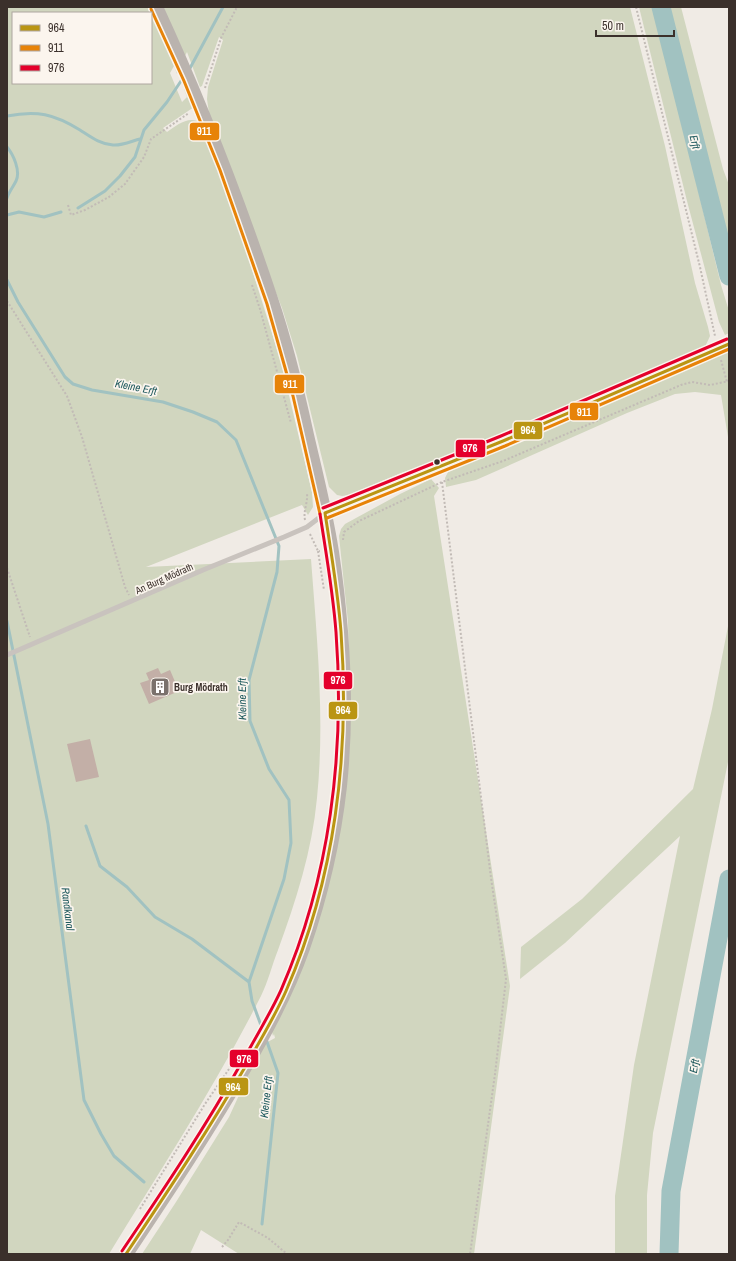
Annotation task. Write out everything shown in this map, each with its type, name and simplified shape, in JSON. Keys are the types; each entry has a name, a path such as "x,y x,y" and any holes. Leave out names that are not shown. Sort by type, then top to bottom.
{"main road":[{"path":"126,1254 220,1112 265,1031 290,982 303,949 328,860 340,790 343,723 342,643 325,550 325,514 298,395 272,302 225,168 186,73 156,7"},
{"path":"325,514 504,441 724,346"}],"lane":[{"name":"An Burg Mödrath","path":"8,654 271,543 307,527 325,514"}],"path":[{"path":"68,205 71,215 85,210 109,197 125,184 144,157 151,139 199,106 221,38 237,7"},
{"path":"325,550 341,546 344,532 359,521 442,482 503,461 681,385 692,382 710,385 728,382 724,346 698,260 636,7"},
{"path":"250,279 262,316 292,429"},
{"path":"7,301 67,396 82,437 125,587 132,602"},
{"path":"442,482 478,778 506,979 495,1074 470,1254"},
{"path":"307,491 307,506 304,515 307,527 325,550 324,590"},
{"path":"7,568 32,644"},
{"path":"137,1215 205,1104 231,1065"},
{"path":"222,1248 240,1222 268,1238 287,1254"}],"green space":[{"path":"7,7 150,7 179,72 177,74 174,66 170,73 182,102 187,97 184,89 185,86 194,107 163,128 167,132 188,120 201,123 238,225 281,362 312,492 313,507 308,515 302,505 146,567 311,559 318,649 320,709 319,768 315,818 302,876 291,913 263,991 226,1062 109,1254 7,1254"},
{"path":"163,7 630,7 665,146 695,283 710,336 705,347 470,449 401,473 349,495 337,495 329,487 297,356 282,308 255,240 209,113 207,99 208,87 223,40 219,37 202,86 200,87 187,52 185,56"},
{"path":"639,7 654,7 721,285 729,311 729,333 725,335 719,322 687,201"},
{"path":"668,7 681,7 723,169 729,185 729,253"},
{"path":"729,351 729,443 721,395 695,392 675,394 627,413 476,480 446,487 445,478 448,472"},
{"path":"431,479 439,488 434,496 510,986 474,1254 239,1254 201,1230 190,1254 142,1254 229,1117 262,1045 275,1038 272,1032 322,904 349,666 348,622 339,536 341,529 345,524"},
{"path":"729,621 729,757 653,1133 647,1195 647,1254 615,1254 615,1196 634,1065 680,836 565,943 520,979 521,947 582,899 693,789 712,709"}],"building":[{"name":"Burg Mödrath","path":"158,668 161,674 170,670 179,691 149,704 140,683 149,680 146,673"},
{"path":"90,739 99,777 76,782 67,744"}],"waterway":[{"name":"Kleine Erft","path":"189,70 223,7"},
{"name":"Erft","path":"661,7 729,276"},
{"name":"Kleine Erft","path":"78,208 105,191 120,176 135,157 144,130 167,102 183,78"},
{"path":"7,116 27,113 53,117 62,120 96,140 113,145 119,145 140,139"},
{"path":"7,147 14,158 18,172 16,181 7,198"},
{"name":"Kleine Erft","path":"7,215 19,212 44,217 61,212"},
{"name":"Kleine Erft","path":"7,280 18,302 65,377 73,384 92,390 163,402 193,412 217,422 236,440 279,546 277,572 249,680 250,721 269,769 289,800 291,843 284,879 249,982 252,1001 262,1028"},
{"name":"Randkanal","path":"7,621 48,824 84,1100 114,1156 144,1182"},
{"path":"86,826 100,866 127,887 155,917 192,939 249,982"},
{"name":"Erft","path":"669,1254 671,1191 729,879"},
{"name":"Kleine Erft","path":"262,1224 278,1073 266,1039"}],"transit line":[{"name":"911","path":"151,9 184,81 220,170 267,304 293,396 320,514"},
{"name":"976","path":"323,508 501,436 727,339"},
{"name":"964","path":"325,513 503,441 729,344"},
{"name":"911","path":"327,518 505,446 729,349"},
{"name":"964","path":"126,1254 204,1135 234,1087 268,1027 286,991 303,948 317,905 335,815 343,724 341,632 325,513"},
{"name":"976","path":"122,1251 200,1133 268,1017 281,990 298,947 312,904 330,814 338,723 338,678 335,617 320,514"}],"place":[{"name":"Burg Mödrath","path":"160,687"}]}
